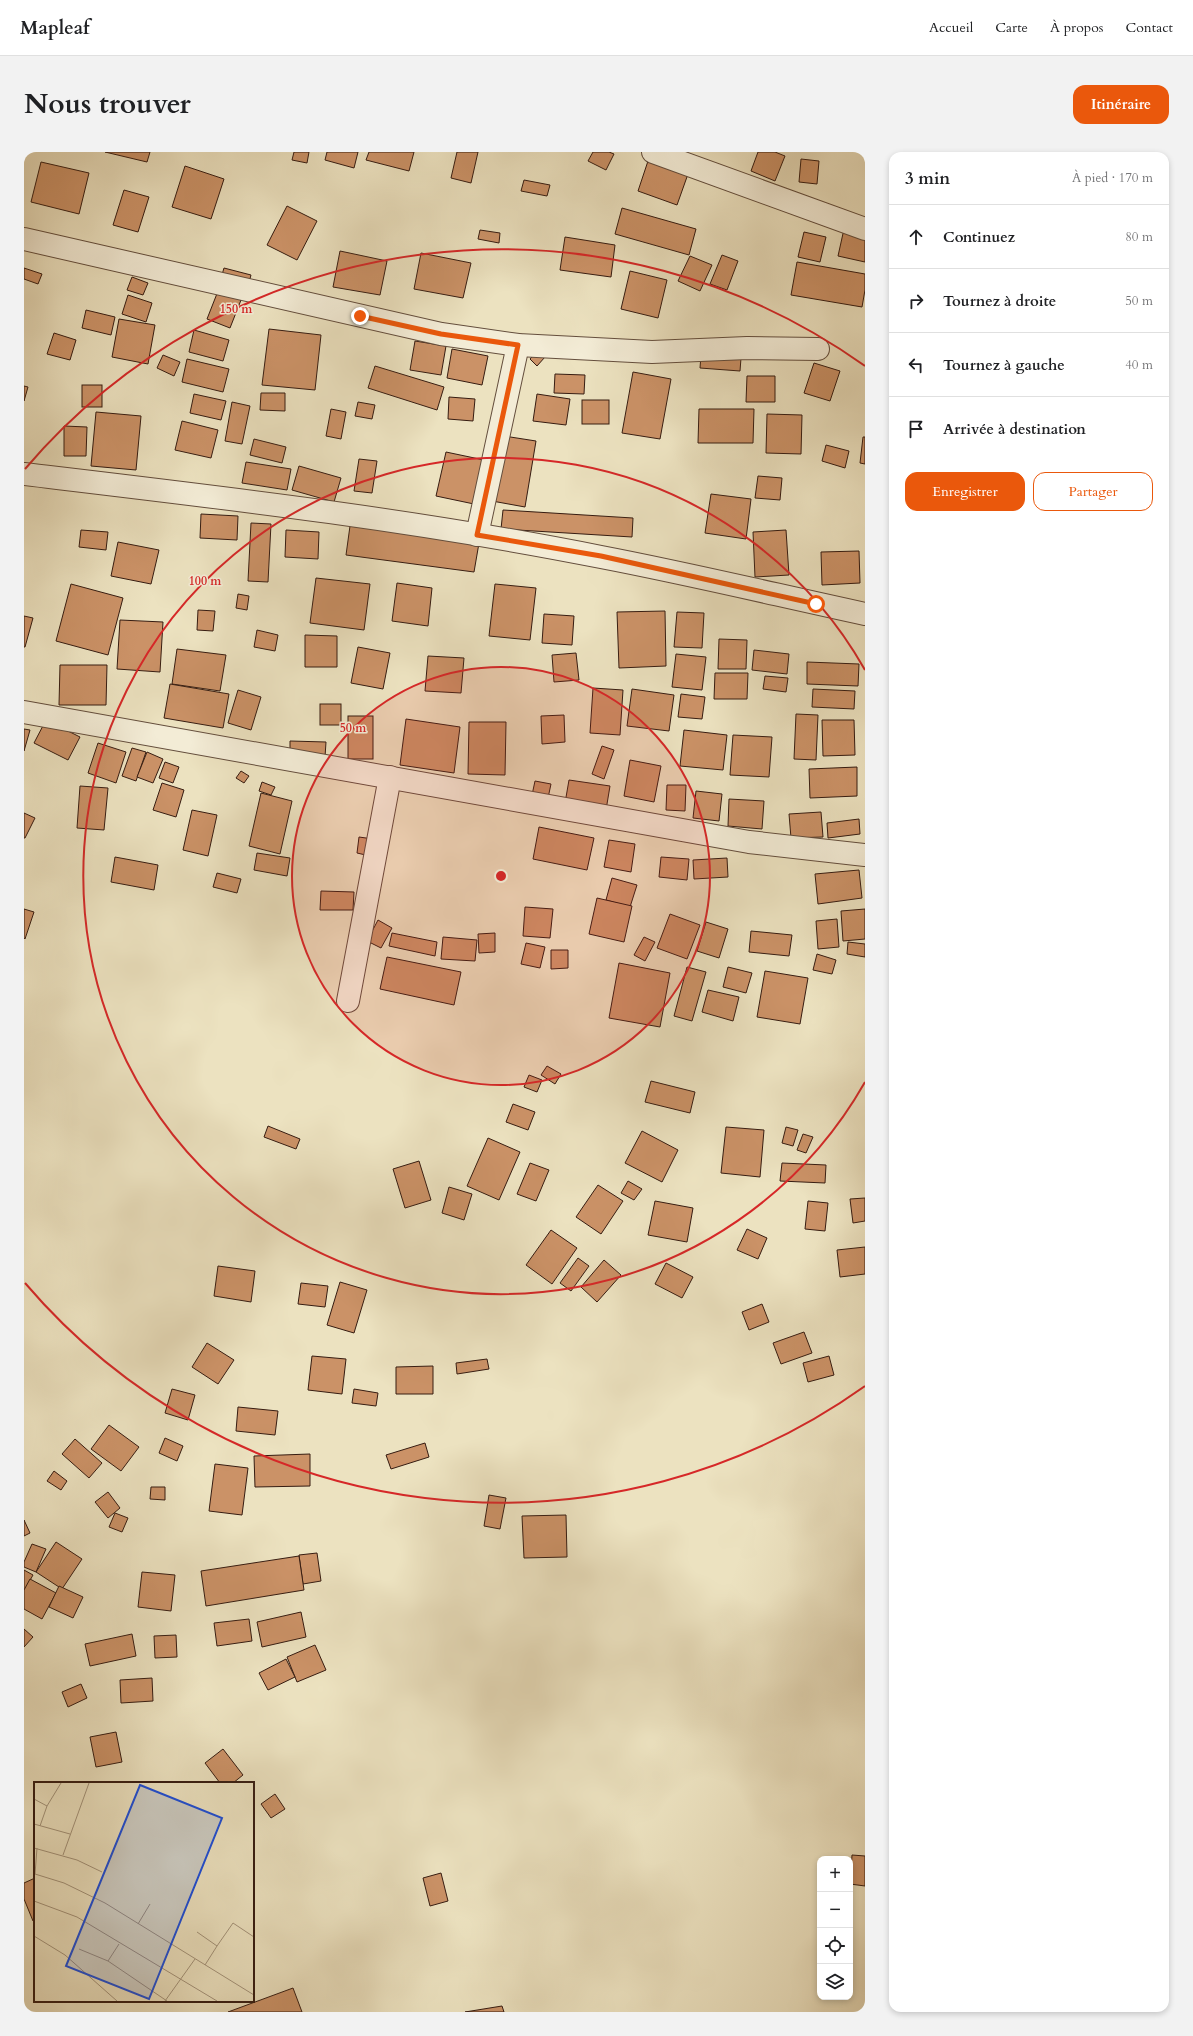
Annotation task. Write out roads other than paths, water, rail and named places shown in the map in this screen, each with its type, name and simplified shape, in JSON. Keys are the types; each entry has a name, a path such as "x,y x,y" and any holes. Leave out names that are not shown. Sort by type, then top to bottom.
{"street":[{"path":"653,152 865,228"},
{"path":"24,239 433,332 518,345 652,352 747,348 818,349"},
{"path":"477,535 518,345"},
{"path":"24,474 250,501 477,535 601,556 865,614"},
{"path":"24,712 749,842 865,855"},
{"path":"348,1001 390,778"}]}
